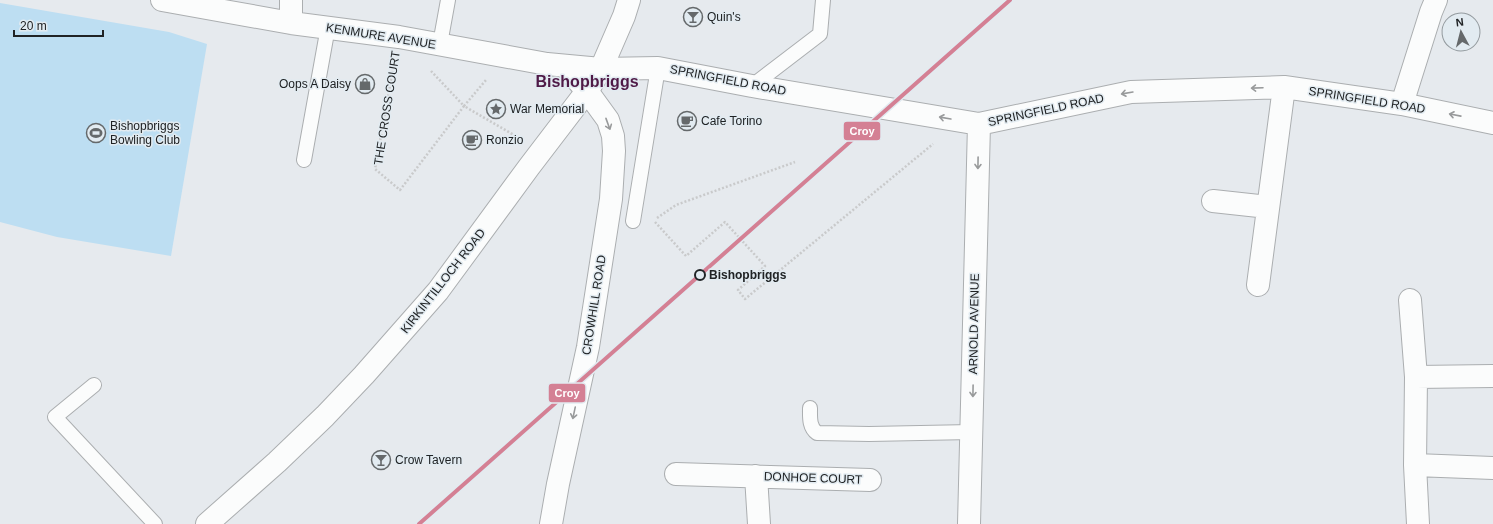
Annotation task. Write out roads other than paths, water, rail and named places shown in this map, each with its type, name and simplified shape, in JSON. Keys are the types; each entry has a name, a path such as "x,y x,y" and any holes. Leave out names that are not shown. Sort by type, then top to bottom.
{"street":[{"name":"KENMURE AVENUE","path":"162,0 291,23 399,37 529,61 601,69"},
{"path":"291,0 291,23"},
{"name":"KIRKINTILLOCH ROAD","path":"207,524 277,462 325,416 405,330 438,291 541,151 588,91 601,69 624,16 629,0"},
{"path":"1402,104 1436,0"},
{"name":"CROWHILL ROAD","path":"551,524 558,484 588,348 611,199 614,151 608,120 588,91 565,66"},
{"name":"SPRINGFIELD ROAD","path":"601,69 658,68 752,86 970,123 1131,92 1284,87 1402,104 1493,123"},
{"path":"1258,285 1284,87"},
{"name":"ARNOLD AVENUE","path":"969,524 972,432 970,123"},
{"path":"1213,201 1268,207"},
{"path":"1410,300 1416,377 1415,465 1418,524"},
{"path":"1416,377 1493,376"},
{"path":"1415,465 1493,468"},
{"name":"DONHOE COURT","path":"676,474 870,480"},
{"name":"DONHOE COURT","path":"756,476 759,524"}],"lane":[{"path":"440,44 448,0"},
{"path":"752,86 820,34 823,0"},
{"path":"304,160 328,27"},
{"path":"633,221 658,68"},
{"path":"94,385 56,417 155,524"},
{"path":"810,408 810,423 813,430 817,433 869,434 972,432"}],"place":[{"name":"Quin's","path":"693,17"},
{"name":"Oops A Daisy","path":"365,84"},
{"name":"War Memorial","path":"496,109"},
{"name":"Cafe Torino","path":"687,121"},
{"name":"Bishopbriggs Bowling Club","path":"96,133"},
{"name":"Ronzio","path":"472,140"},
{"name":"Bishopbriggs","path":"700,275"},
{"name":"Crow Tavern","path":"381,460"}],"district":[{"name":"Bishopbriggs","path":"587,81"}]}
